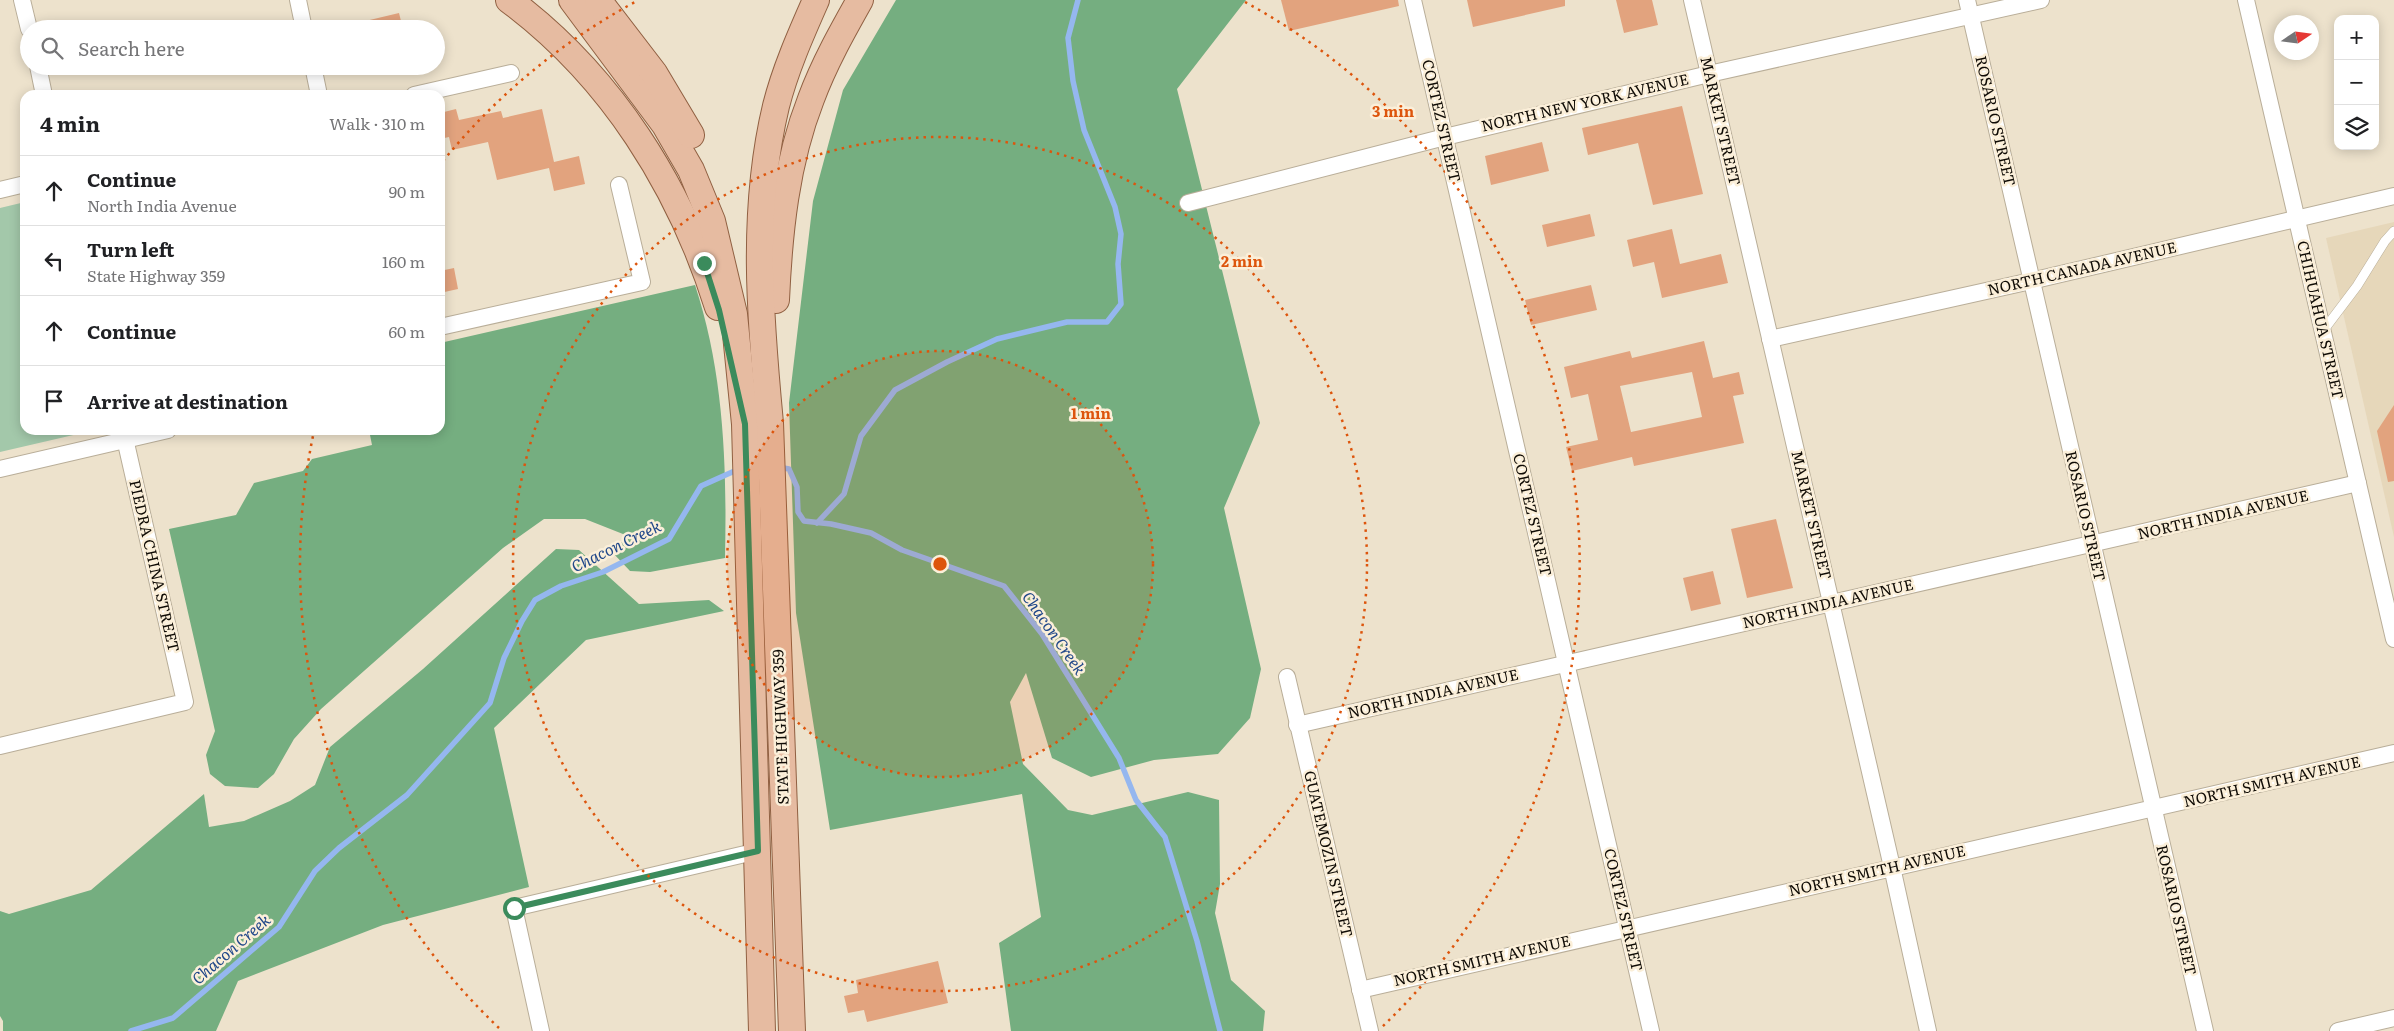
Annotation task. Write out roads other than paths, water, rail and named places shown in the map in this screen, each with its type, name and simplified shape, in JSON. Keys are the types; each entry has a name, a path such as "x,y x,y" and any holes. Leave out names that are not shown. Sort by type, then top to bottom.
{"main road":[{"path":"509,0 582,64 626,118 661,173 679,207 704,263 758,424"},
{"path":"572,0 665,125 691,170 712,220 758,424"},
{"path":"598,0 654,73 690,132 712,180 728,225 738,268 758,424"},
{"path":"758,424 762,189 768,142 776,104 796,46 816,0"},
{"path":"758,424 776,292 784,198 797,141 811,98 834,47 860,0"},
{"name":"STATE HIGHWAY 359","path":"758,424 751,618 762,1031"},
{"name":"STATE HIGHWAY 359","path":"758,424 778,619 792,1031"}],"street":[{"path":"22,0 27,20"},
{"path":"298,0 302,20"},
{"name":"CORTEZ STREET","path":"1413,0 1650,1031"},
{"name":"MARKET STREET","path":"1692,0 1892,867 1928,1031"},
{"name":"ROSARIO STREET","path":"1967,0 2204,1031"},
{"name":"NORTH NEW YORK AVENUE","path":"1188,203 1445,137 1709,74 2041,0"},
{"name":"CHIHUAHUA STREET","path":"2246,0 2394,639"},
{"path":"436,90 511,73"},
{"path":"40,75 43,90"},
{"path":"315,75 318,90"},
{"path":"0,190 20,185"},
{"path":"445,326 642,282 619,185"},
{"name":"NORTH CANADA AVENUE","path":"1770,339 2031,281 2394,196"},
{"path":"0,469 124,435"},
{"name":"PIEDRA CHINA STREET","path":"0,746 185,702 124,435"},
{"name":"NORTH INDIA AVENUE","path":"1297,726 2358,483"},
{"name":"GUATEMOZIN STREET","path":"1287,677 1370,1031"},
{"name":"NORTH SMITH AVENUE","path":"1360,990 1627,927 2153,810 2394,753"},
{"path":"541,1031 514,908 758,851"},
{"path":"2338,1031 2394,1018"}],"lane":[{"path":"2323,332 2357,286 2385,240 2394,231"}],"waterway":[{"path":"817,523 844,494 861,436 895,390 947,362 997,339 1067,322 1107,322 1121,304 1118,264 1121,234 1115,207 1084,130 1073,81 1068,38 1078,0"},
{"name":"Chacon Creek","path":"778,467 789,469 797,487 798,512 804,521 831,524 871,533 902,550 1004,586 1042,634 1119,758 1136,800 1165,837 1197,941 1220,1031"},
{"name":"Chacon Creek","path":"131,1031 173,1018 279,927 315,871 339,848 407,795 490,703 504,658 522,621 535,600 561,586 603,572 669,539 701,486 739,469"}]}
